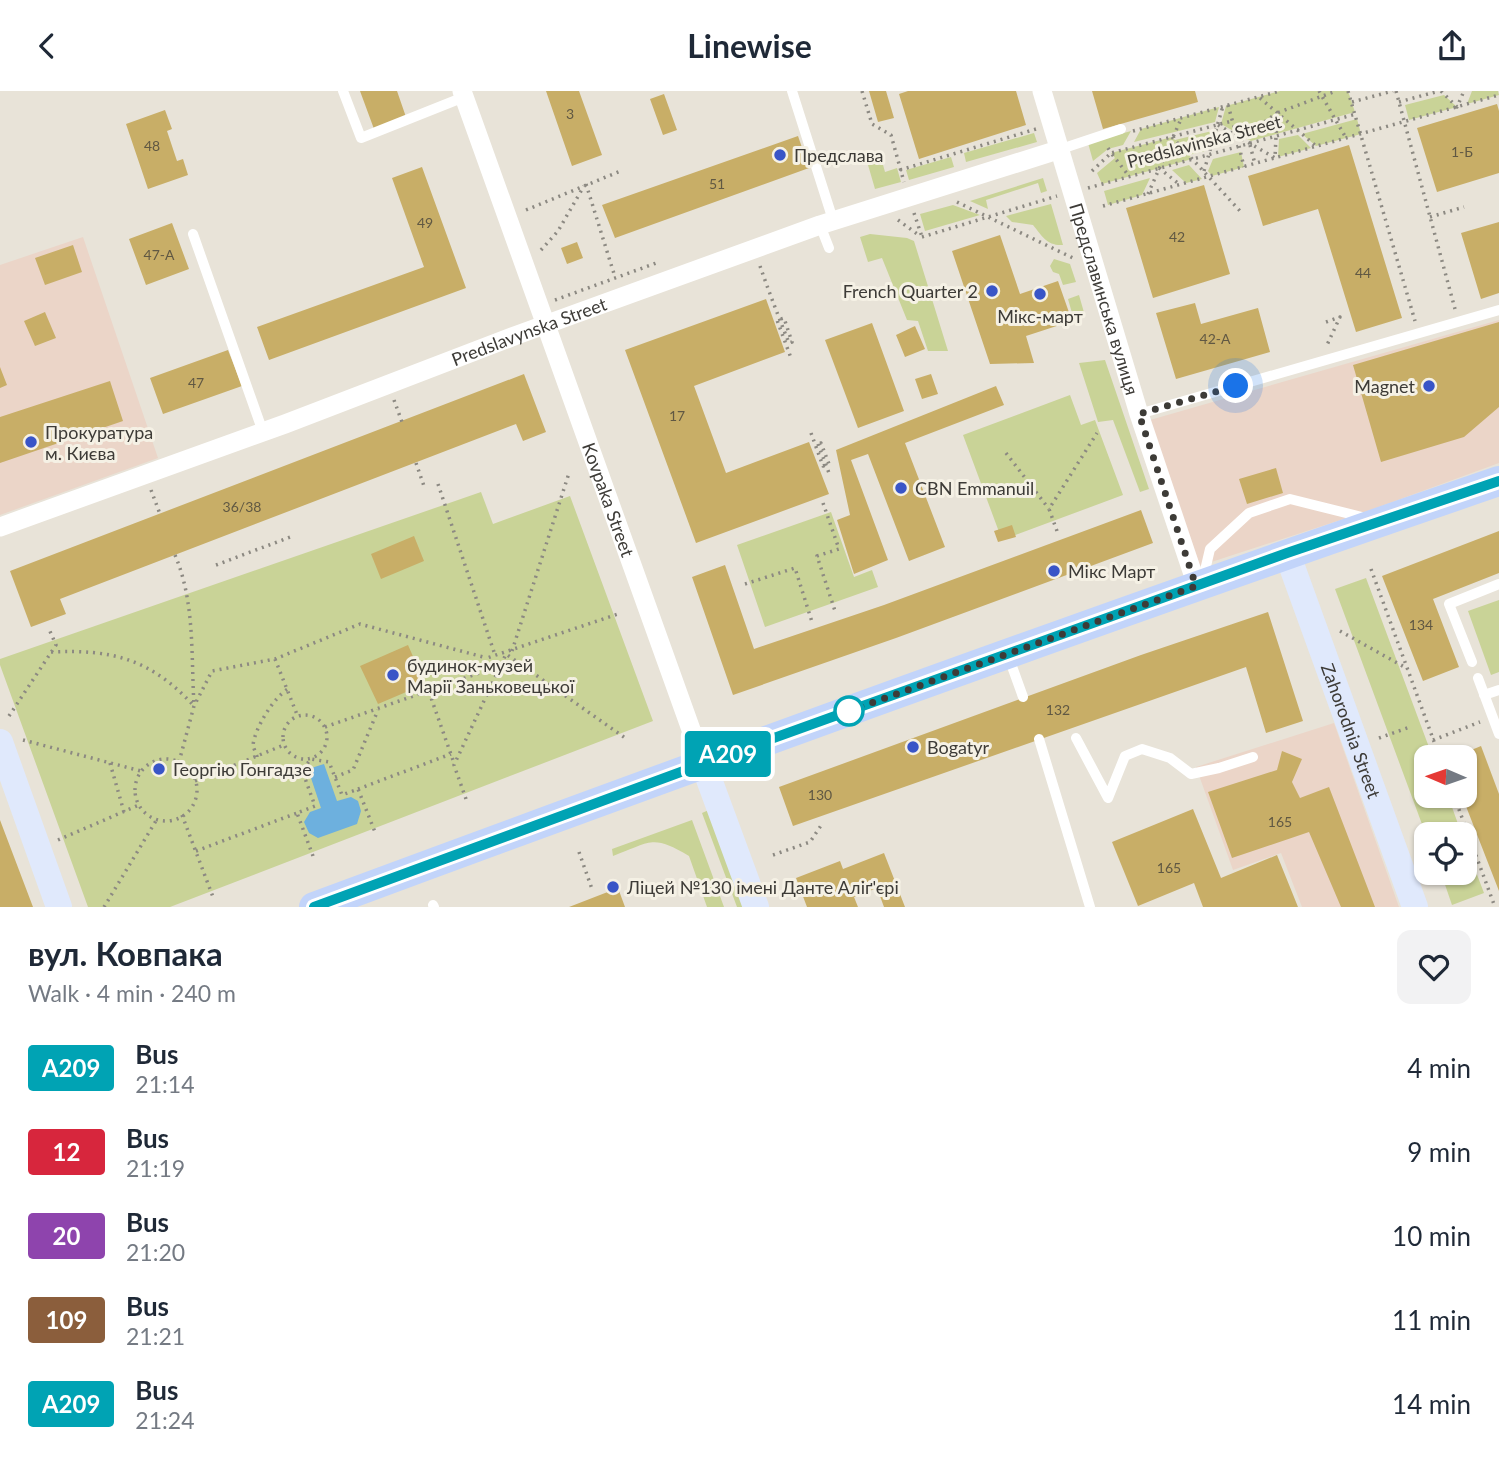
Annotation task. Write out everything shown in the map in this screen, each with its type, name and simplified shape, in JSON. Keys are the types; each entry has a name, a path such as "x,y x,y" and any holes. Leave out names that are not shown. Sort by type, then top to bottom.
{"main road":[{"path":"314,907 703,763 1287,553 1499,481"},
{"name":"Zahorodnia Street","path":"1287,553 1415,907"},
{"path":"9,741 59,907"},
{"name":"Kovpaka Street","path":"703,763 756,907"}],"street":[{"name":"Предславинська вулиця","path":"1042,91 1060,149 1066,194 1199,585"},
{"name":"Kovpaka Street","path":"463,94 703,763"},
{"name":"Predslavynska Street","path":"0,527 826,222 1060,149"}],"lane":[{"path":"344,91 361,138 463,94"},
{"path":"792,91 826,222 829,248"},
{"path":"1060,149 1126,130"},
{"path":"193,233 263,432"},
{"path":"1139,414 1499,310"},
{"path":"1199,585 1210,549 1249,513 1290,499 1380,521"},
{"path":"1472,662 1449,604 1499,584"},
{"path":"1007,654 1023,697"},
{"path":"1478,678 1499,734"},
{"path":"1485,695 1499,690"},
{"path":"1076,738 1108,798 1125,756 1142,749 1170,758 1191,774 1253,757"},
{"path":"1039,739 1090,907"}],"path":[{"path":"863,91 872,124 891,135 900,170 1039,128"},
{"path":"1126,130 1280,91"},
{"path":"1242,139 1277,113 1320,93 1336,91"},
{"path":"1348,91 1415,322"},
{"path":"1352,102 1394,91 1456,311"},
{"path":"1398,100 1404,91"},
{"path":"1398,100 1440,91 1457,107"},
{"path":"1457,107 1464,91"},
{"path":"1320,93 1346,138"},
{"path":"1103,206 1499,95"},
{"path":"1259,97 1317,146"},
{"path":"1226,106 1237,136"},
{"path":"1204,171 1226,106"},
{"path":"1275,158 1277,113"},
{"name":"Predslavinska Street","path":"922,237 1129,176 1356,114"},
{"path":"1148,194 1181,118"},
{"path":"1092,171 1111,153 1232,121"},
{"path":"1218,125 1275,158"},
{"path":"1172,137 1241,212"},
{"path":"1249,143 1255,164"},
{"path":"1239,146 1244,167"},
{"path":"1111,153 1129,176"},
{"path":"1159,168 1180,185"},
{"path":"526,210 623,170"},
{"path":"541,250 558,231 586,184"},
{"path":"586,184 615,278"},
{"path":"952,199 991,216 1081,263"},
{"path":"911,204 922,237"},
{"path":"1430,217 1464,207"},
{"path":"893,217 922,237"},
{"path":"754,249 772,301 777,313 781,323 785,333 789,343 792,342 783,318 777,320 791,358"},
{"path":"1326,322 1340,317 1326,347"},
{"path":"811,433 823,466 829,464 821,443 818,444 829,473"},
{"path":"1049,509 1097,433"},
{"path":"1006,453 1049,509 1057,531"},
{"path":"416,463 425,489"},
{"path":"512,652 569,473"},
{"path":"145,474 160,514"},
{"path":"438,484 495,655"},
{"path":"823,503 839,549 817,556 836,614"},
{"path":"216,565 293,536"},
{"path":"175,555 188,595 194,706"},
{"path":"745,584 795,568 812,622"},
{"path":"1371,569 1435,745"},
{"path":"179,762 194,706 212,671 275,659 360,624 487,658 512,652 621,613"},
{"path":"9,716 56,645 49,629"},
{"path":"1340,631 1408,669"},
{"path":"51,652 80,651 115,656 145,666 174,684 194,706"},
{"path":"506,653 628,740"},
{"path":"454,765 506,653"},
{"path":"325,727 479,673 487,658"},
{"path":"275,659 298,717"},
{"path":"257,757 253,746 265,715 277,696 288,689"},
{"path":"429,692 466,799"},
{"path":"335,777 354,770 378,710"},
{"path":"196,851 314,806 302,770 311,759 326,747 327,734 317,718 298,717 292,720 284,731 285,745 298,758 311,759 329,762 342,795 451,754"},
{"path":"1433,740 1493,717"},
{"path":"1379,737 1410,727"},
{"path":"9,741 141,771"},
{"path":"195,781 285,745"},
{"path":"159,760 179,762 192,773 196,797 188,811 182,815 165,820 156,819 139,805 135,788 141,771 159,760"},
{"path":"110,763 124,812"},
{"path":"358,789 376,832"},
{"path":"56,841 139,805"},
{"path":"1459,809 1495,907"},
{"path":"297,813 313,856"},
{"path":"182,815 213,897"},
{"path":"104,907 156,819"},
{"path":"773,855 810,842 822,824"},
{"path":"579,852 592,889"}],"shaded area":[{"path":"83,237 158,458 0,515 0,265"},
{"path":"1499,320 1499,463 1365,512 1196,567 1150,420"},
{"path":"1334,723 1399,907 1302,907 1281,853 1233,870 1196,767"}],"green space":[{"path":"1280,91 1348,91 1355,112 1251,141 1221,124 1226,106"},
{"path":"1472,91 1498,91 1499,95 1467,104"},
{"path":"1444,95 1457,107 1409,120 1405,105"},
{"path":"1219,107 1215,122 1134,142 1141,129"},
{"path":"1357,119 1361,134 1316,146 1302,134"},
{"path":"1131,131 1123,145 1108,149 1093,161 1088,143"},
{"path":"1212,131 1205,151 1189,155 1192,159 1102,184 1097,173 1115,158 1111,153 1172,137 1175,140"},
{"path":"1034,133 1037,142 966,162 964,153"},
{"path":"1298,135 1311,148 1278,157 1279,139"},
{"path":"1241,152 1244,167 1212,176 1208,171 1213,159"},
{"path":"880,154 885,172 897,168 901,182 875,189 866,158"},
{"path":"951,157 954,167 909,180 906,170"},
{"path":"1189,165 1202,179 1186,183 1172,170"},
{"path":"1043,178 1047,191 1041,193 1038,183 986,200 988,209 970,201"},
{"path":"1150,178 1142,195 1108,205 1104,191"},
{"path":"1051,204 1063,245 1049,242 1033,225 1012,222 1006,216"},
{"path":"953,205 980,215 925,231 920,214"},
{"path":"870,234 914,241 948,351 928,351 918,321 907,320 882,258 868,262 860,237"},
{"path":"1054,259 1070,264 1076,282 1063,285 1059,274 1053,272 1050,266"},
{"path":"1079,295 1085,316 1074,320 1068,299"},
{"path":"1105,360 1149,489 1140,492 1113,420 1098,422 1079,363"},
{"path":"1070,395 1081,425 1095,420 1123,495 1002,540 963,435"},
{"path":"481,492 493,524 570,496 653,721 170,907 88,907 0,659"},
{"path":"831,512 854,577 872,570 878,587 765,627 737,545"},
{"path":"1366,578 1428,745 1414,745 1414,803 1335,589"},
{"path":"1499,600 1499,672 1491,675 1468,611"},
{"path":"711,809 746,907 737,907 702,813"},
{"path":"1416,809 1453,809 1457,822 1421,822"},
{"path":"692,820 724,907 707,907 689,856 677,849 651,843 613,856 612,849"},
{"path":"1477,875 1484,893 1452,905 1445,885 1477,885"}],"water":[{"path":"324,764 337,801 351,797 358,801 361,811 357,824 318,838 309,833 304,822 310,812 321,808 308,769"}],"building":[{"path":"360,91 397,91 406,117 374,129"},
{"path":"546,91 579,91 602,155 572,166"},
{"path":"869,91 886,91 894,118 878,122"},
{"path":"908,91 1016,91 1026,125 919,159 899,94"},
{"path":"1092,91 1195,91 1198,102 1103,129"},
{"path":"664,94 677,130 663,135 650,99"},
{"path":"1497,104 1499,173 1437,192 1417,128"},
{"path":"165,110 172,129 167,131 177,161 183,159 188,175 148,189 126,124"},
{"path":"798,136 809,168 615,238 602,205"},
{"path":"1349,145 1402,318 1356,332 1318,209 1263,226 1248,176"},
{"path":"422,167 466,288 269,360 257,327 424,267 392,178"},
{"path":"1204,185 1230,274 1153,298 1126,208"},
{"path":"1499,222 1499,293 1481,299 1461,233"},
{"path":"172,223 189,269 146,285 129,239"},
{"name":"French Quarter 2","path":"1000,235 1020,294 1058,281 1072,321 1026,336 1034,363 990,364 952,251"},
{"path":"577,242 583,258 567,264 561,248"},
{"path":"73,245 82,272 45,285 35,258"},
{"path":"766,299 785,352 694,386 726,473 809,442 829,494 696,543 625,350"},
{"path":"1195,303 1201,324 1258,308 1270,352 1176,379 1156,313"},
{"path":"45,312 56,338 35,346 24,321"},
{"name":"Magnet","path":"1499,322 1499,407 1464,437 1381,462 1353,365"},
{"path":"872,323 904,411 858,428 825,340"},
{"path":"915,326 925,349 905,357 896,335"},
{"path":"228,350 242,386 163,414 150,378"},
{"path":"0,367 7,385 0,388"},
{"path":"524,374 546,432 523,441 516,424 60,599 66,614 31,627 10,571"},
{"path":"931,374 938,394 922,399 915,379"},
{"name":"Прокуратура м. Києва","path":"110,381 123,421 0,463 0,417"},
{"name":"CBN Emmanuil","path":"996,386 1004,405 905,443 945,547 909,561 868,454 851,460 888,560 854,574 837,520 850,515 836,450"},
{"path":"1276,468 1283,493 1247,504 1239,479"},
{"path":"1141,510 1153,543 733,695 692,577 725,565 754,649 884,605"},
{"path":"1012,525 1016,537 998,542 994,531"},
{"path":"1499,531 1499,573 1433,599 1459,667 1423,681 1382,576"},
{"path":"414,536 424,561 381,579 371,554"},
{"path":"1268,612 1303,721 1266,733 1246,667 793,826 779,787 1141,655"},
{"name":"будинок-музей Марії Заньковецької","path":"408,645 425,684 378,704 360,666"},
{"path":"1481,746 1499,794 1499,891 1477,835 1477,822 1472,822 1467,809 1477,809 1477,748"},
{"path":"1282,751 1302,759 1292,782 1300,798 1329,787 1375,907 1341,907 1309,832 1232,858 1208,792 1277,770"},
{"path":"1193,809 1221,878 1277,855 1298,907 1203,907 1194,883 1138,906 1112,842"},
{"path":"0,820 33,907 0,907"},
{"path":"884,853 905,907 884,907 877,888 854,897 858,907 807,907 796,878 840,861 843,869"},
{"path":"618,888 625,907 569,907"}],"bus line":[{"name":"А209","path":"314,907 1287,553 1499,481"}],"place":[{"name":"Предслава","path":"780,155"},
{"name":"French Quarter 2","path":"992,291"},
{"name":"Мікс-март","path":"1040,294"},
{"name":"Magnet","path":"1429,386"},
{"name":"Прокуратура м. Києва","path":"31,442"},
{"name":"CBN Emmanuil","path":"901,488"},
{"name":"Мікс Март","path":"1054,571"},
{"name":"будинок-музей Марії Заньковецької","path":"393,675"},
{"name":"Bogatyr","path":"913,747"},
{"name":"Георгію Гонгадзе","path":"159,769"},
{"name":"Ліцей №130 імені Данте Аліґ'єрі","path":"613,887"}],"route":[{"path":"849,711 1196,586 1139,414 1236,386"}]}
